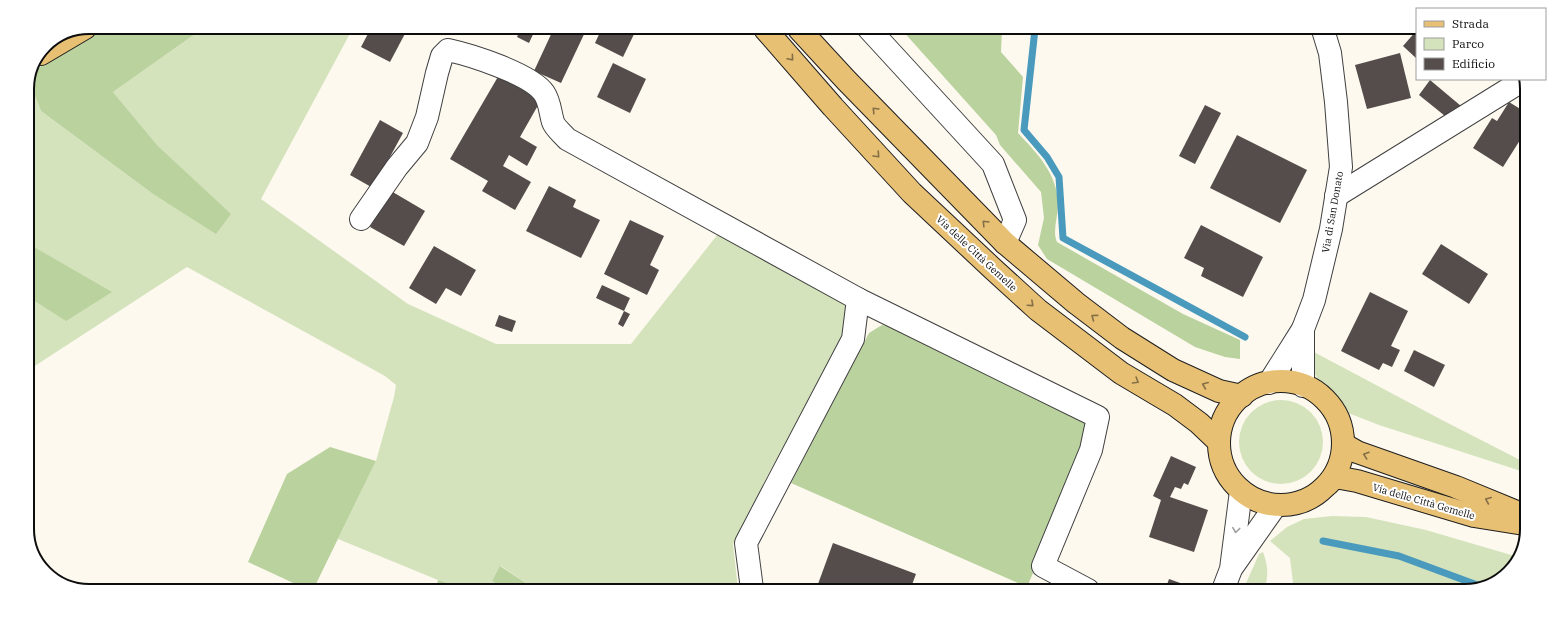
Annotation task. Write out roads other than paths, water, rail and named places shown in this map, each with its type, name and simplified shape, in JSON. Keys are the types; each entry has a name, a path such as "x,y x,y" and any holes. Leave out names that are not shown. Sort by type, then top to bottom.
{"main road":[{"name":"Via delle Città Gemelle","path":"770,34 833,108 912,192 992,269 1038,310 1122,373 1175,405 1199,423 1219,442"},
{"path":"804,34 846,80 1005,243 1076,302 1122,338 1173,370 1219,391 1242,396"},
{"path":"55,46 68,38"},
{"path":"1276,381 1293,382 1322,396 1333,409 1340,424 1342,456 1336,471 1328,484 1316,495 1301,502 1285,506 1269,505 1254,500 1240,491 1230,479 1222,465 1219,449 1220,433 1224,417 1233,403 1242,396 1260,384 1276,381"},
{"name":"Via delle Città Gemelle","path":"1342,444 1357,452 1456,487 1520,513"},
{"name":"Via delle Città Gemelle","path":"1328,484 1335,477 1357,481 1474,516 1520,523"}],"street":[{"path":"873,34 993,164 1015,220 1005,243"},
{"name":"Via di San Donato","path":"1269,383 1303,329 1314,300 1331,229 1340,167 1330,52 1324,34"},
{"path":"361,218 397,166 417,143 427,117 442,56 448,50 462,53 515,73 532,82 543,92 551,109 554,124 567,139 858,299 1098,417 1091,450 1043,566 1077,584"},
{"path":"1336,196 1519,82"},
{"path":"751,584 746,543 853,339 858,299"},
{"path":"1303,329 1303,386"},
{"path":"1231,569 1240,491"},
{"path":"1225,584 1231,569 1276,505"}],"waterway":[{"path":"1034,34 1024,130 1047,157 1059,177 1063,238 1245,337"},
{"path":"1323,541 1399,556 1473,584"}]}
